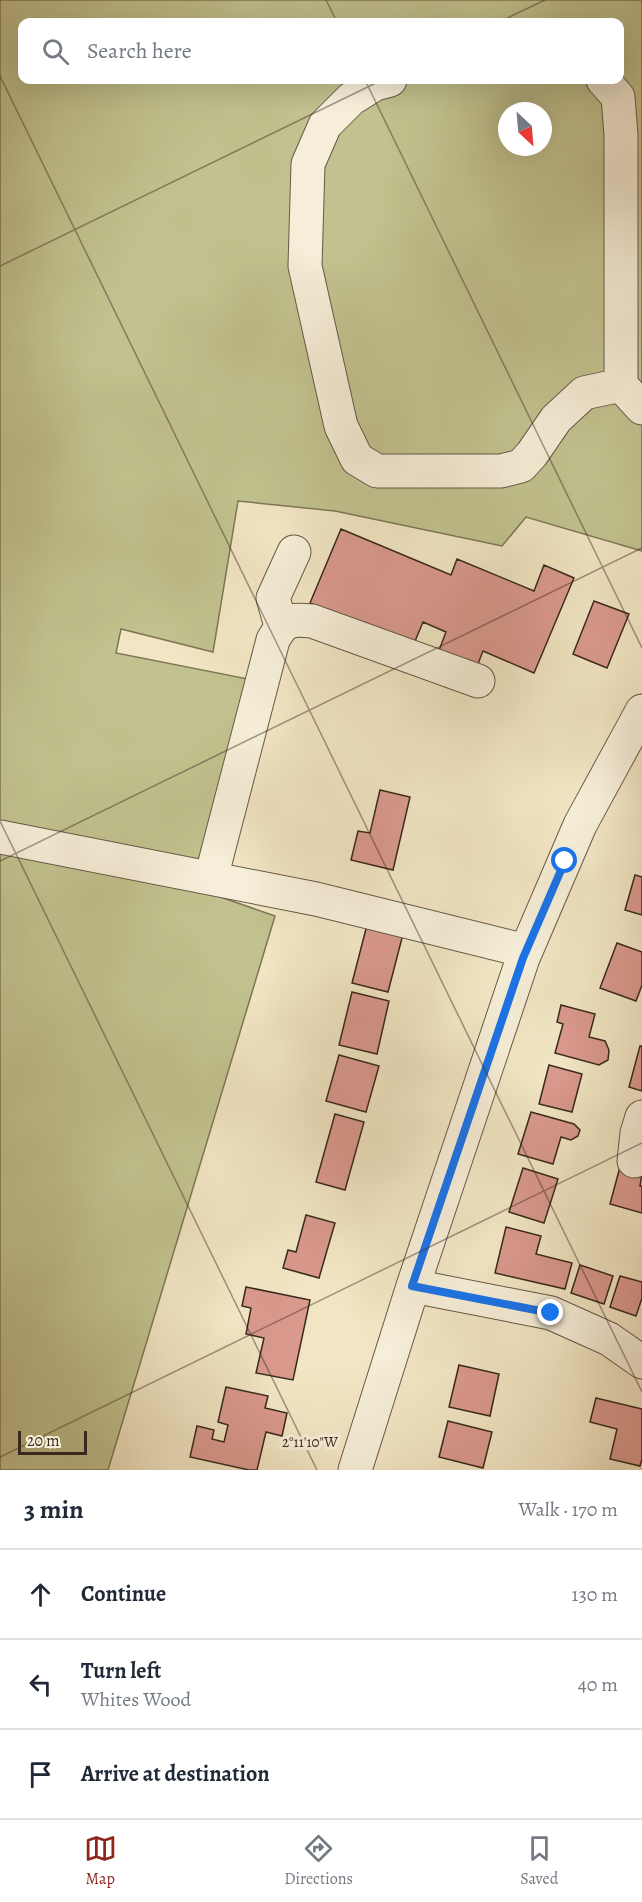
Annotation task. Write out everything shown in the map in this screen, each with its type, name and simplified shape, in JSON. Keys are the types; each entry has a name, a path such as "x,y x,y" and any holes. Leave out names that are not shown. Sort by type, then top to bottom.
{"street":[{"path":"375,84 351,99 325,125 308,164 305,266 341,426 357,459 377,471 501,471 521,466 556,419 584,393 632,396 618,97 607,84"},
{"path":"281,626 273,598 294,552"},
{"path":"211,878 273,639 281,626 295,619 312,621 478,681"},
{"path":"355,1470 412,1286 526,951 580,825 642,711"},
{"path":"0,837 316,899 526,951"},
{"path":"412,1286 551,1313 609,1340 642,1362"}],"green space":[{"path":"0,0 642,0 642,551 526,517 502,546 335,511 238,501 213,652 121,629 116,653 248,679 206,892 275,916 108,1470 0,1470"}],"building":[{"path":"341,529 451,575 457,559 534,591 544,565 574,578 534,673 483,651 476,669 438,653 446,632 423,622 413,646 310,603"},
{"path":"594,601 629,614 607,668 573,654"},
{"path":"380,790 410,797 393,870 351,860 358,831 370,833"},
{"path":"635,875 642,877 642,915 625,910"},
{"path":"367,925 403,934 388,992 352,983"},
{"path":"617,943 642,952 642,985 636,1001 600,988"},
{"path":"352,992 389,1001 377,1054 339,1045"},
{"path":"561,1005 595,1014 589,1037 605,1041 609,1050 608,1060 599,1065 555,1053 563,1024 557,1022"},
{"path":"640,1046 642,1046 642,1091 629,1087"},
{"path":"339,1055 379,1066 366,1112 326,1101"},
{"path":"549,1065 582,1074 572,1112 539,1104"},
{"path":"531,1112 574,1124 580,1130 578,1136 571,1140 561,1137 553,1164 518,1154"},
{"path":"335,1114 364,1122 345,1190 316,1182"},
{"path":"620,1167 642,1173 640,1186 642,1186 642,1213 610,1204"},
{"path":"523,1168 558,1179 544,1223 509,1212"},
{"path":"306,1215 335,1223 319,1278 283,1268 288,1250 296,1252"},
{"path":"506,1227 541,1236 536,1254 572,1263 565,1289 495,1273"},
{"path":"580,1265 613,1276 604,1304 571,1293"},
{"path":"620,1276 642,1282 642,1298 636,1316 610,1307"},
{"path":"246,1287 310,1300 293,1380 256,1373 264,1338 246,1334 251,1308 242,1306"},
{"path":"459,1365 499,1374 490,1416 449,1407"},
{"path":"226,1387 268,1396 265,1408 287,1413 282,1436 266,1432 257,1470 190,1457 197,1426 214,1430 212,1439 224,1442 228,1425 218,1422"},
{"path":"596,1398 642,1409 640,1466 610,1459 617,1429 590,1422"},
{"path":"448,1421 492,1432 483,1468 439,1457"}],"route":[{"path":"551,1313 412,1286 523,958 565,861"}]}
